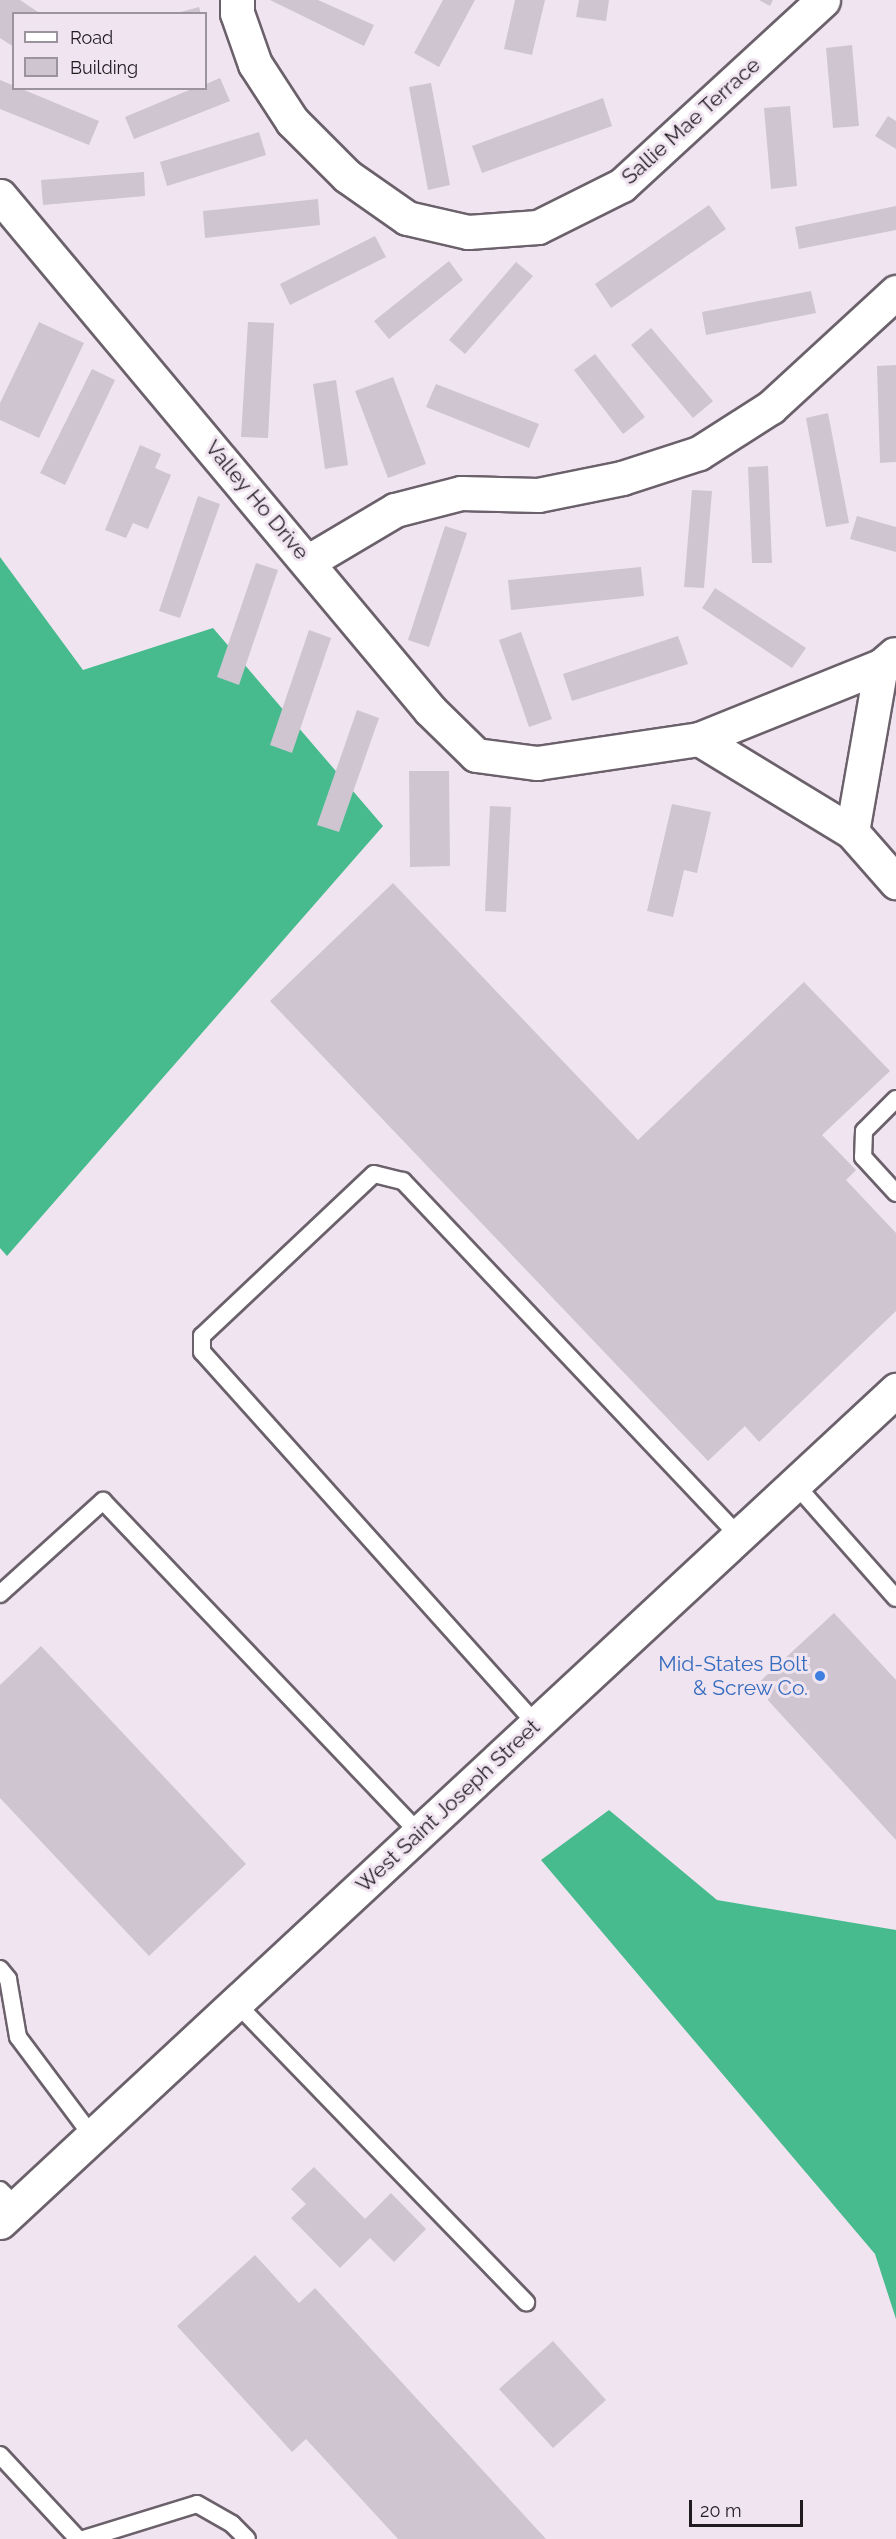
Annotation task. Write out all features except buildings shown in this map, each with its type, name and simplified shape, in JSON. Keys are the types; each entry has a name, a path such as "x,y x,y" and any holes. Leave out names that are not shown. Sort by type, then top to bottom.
{"street":[{"name":"Sallie Mae Terrace","path":"237,0 237,13 255,64 292,121 347,176 407,218 468,232 538,227 622,186 824,0"},
{"name":"Valley Ho Drive","path":"0,196 309,561 430,710 476,755 537,764 699,739 888,659"},
{"path":"309,561 395,510 461,493 538,495 622,478 699,453 771,407 896,292"},
{"path":"852,832 888,659"},
{"path":"699,739 852,832 896,882"},
{"name":"West Saint Joseph Street","path":"6,2206 92,2136 896,1390"}],"lane":[{"path":"896,1099 864,1131 863,1157 896,1193"},
{"path":"536,1724 202,1353 202,1336 374,1174 403,1180 739,1536"},
{"path":"795,1484 896,1598"},
{"path":"0,1594 103,1501 419,1833"},
{"path":"0,1970 8,1979 18,2037 92,2136"},
{"path":"236,2003 526,2302"},
{"path":"0,2455 78,2539"},
{"path":"84,2539 197,2504 232,2524 247,2539"}],"green space":[{"path":"0,557 83,670 213,628 383,826 7,1256 0,1248"},
{"path":"609,1810 717,1900 896,1930 896,2319 875,2254 541,1860"}],"place":[{"name":"Mid-States Bolt & Screw Co.","path":"820,1676"}]}
